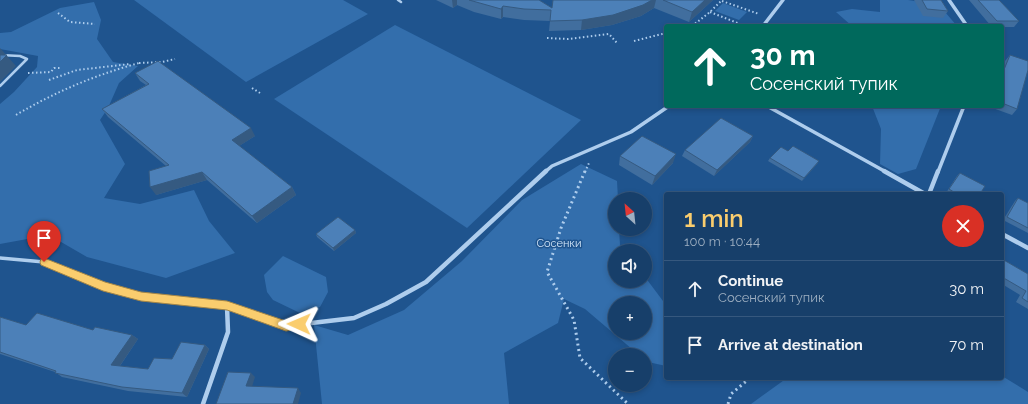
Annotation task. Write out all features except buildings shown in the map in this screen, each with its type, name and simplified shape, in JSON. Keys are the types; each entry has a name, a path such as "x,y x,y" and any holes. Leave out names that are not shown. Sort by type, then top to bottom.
{"street":[{"path":"765,24 783,0"},
{"path":"949,0 966,24"},
{"path":"44,262 103,286 141,296 227,306 286,326 354,318 386,304 426,282 552,166 631,132 666,108"},
{"path":"771,108 921,192"},
{"path":"930,192 963,108"},
{"path":"1004,235 1028,248"},
{"path":"203,404 228,332 227,306"}],"lane":[{"path":"0,55 20,56 27,59 0,86"},
{"path":"0,258 44,262"}],"path":[{"path":"696,24 722,0 770,18"},
{"path":"710,12 740,24"},
{"path":"58,13 70,22 95,24"},
{"path":"547,38 568,39 609,34 617,43"},
{"path":"634,41 664,34"},
{"path":"49,80 77,70 162,62 175,58"},
{"path":"16,115 54,93 98,74 140,63"},
{"path":"13,74 51,72 54,68 60,68"},
{"path":"252,88 260,93"},
{"path":"595,148 562,228 547,272 574,320 580,358 628,404"},
{"path":"728,404 731,394 748,380"}],"green space":[{"path":"134,0 343,0 368,14 246,82"},
{"path":"880,0 908,0 939,5 955,24 850,24 836,12 852,9 880,12"},
{"path":"94,2 101,20 97,39 113,62 138,66 119,83 108,108 100,120 125,164 104,198 140,204 194,190 209,221 235,253 166,278 87,257 49,235 0,244 0,104 14,92 37,67 38,56 0,49 0,33 11,32 60,8"},
{"path":"723,3 747,12 739,20 715,11"},
{"path":"395,25 581,120 467,228 274,99"},
{"path":"873,108 940,108 916,169 898,174 880,164 881,129"},
{"name":"Сосенки","path":"581,164 617,181 618,192 608,192 608,236 619,236 620,244 608,244 608,288 652,288 652,286 664,302 664,366 652,363 652,348 631,348 621,340 652,340 652,296 608,296 608,329 585,309 564,299 558,323 504,353 509,404 322,404 314,325 348,335 404,310 462,261 522,200"},
{"path":"283,256 326,277 328,292 320,307 300,313 273,300 267,292 264,275"},
{"path":"1004,377 1028,392 1028,404 751,404 784,380 1004,380"}],"route":[{"path":"44,262 103,286 141,296 227,306 286,326 299,324"}]}
